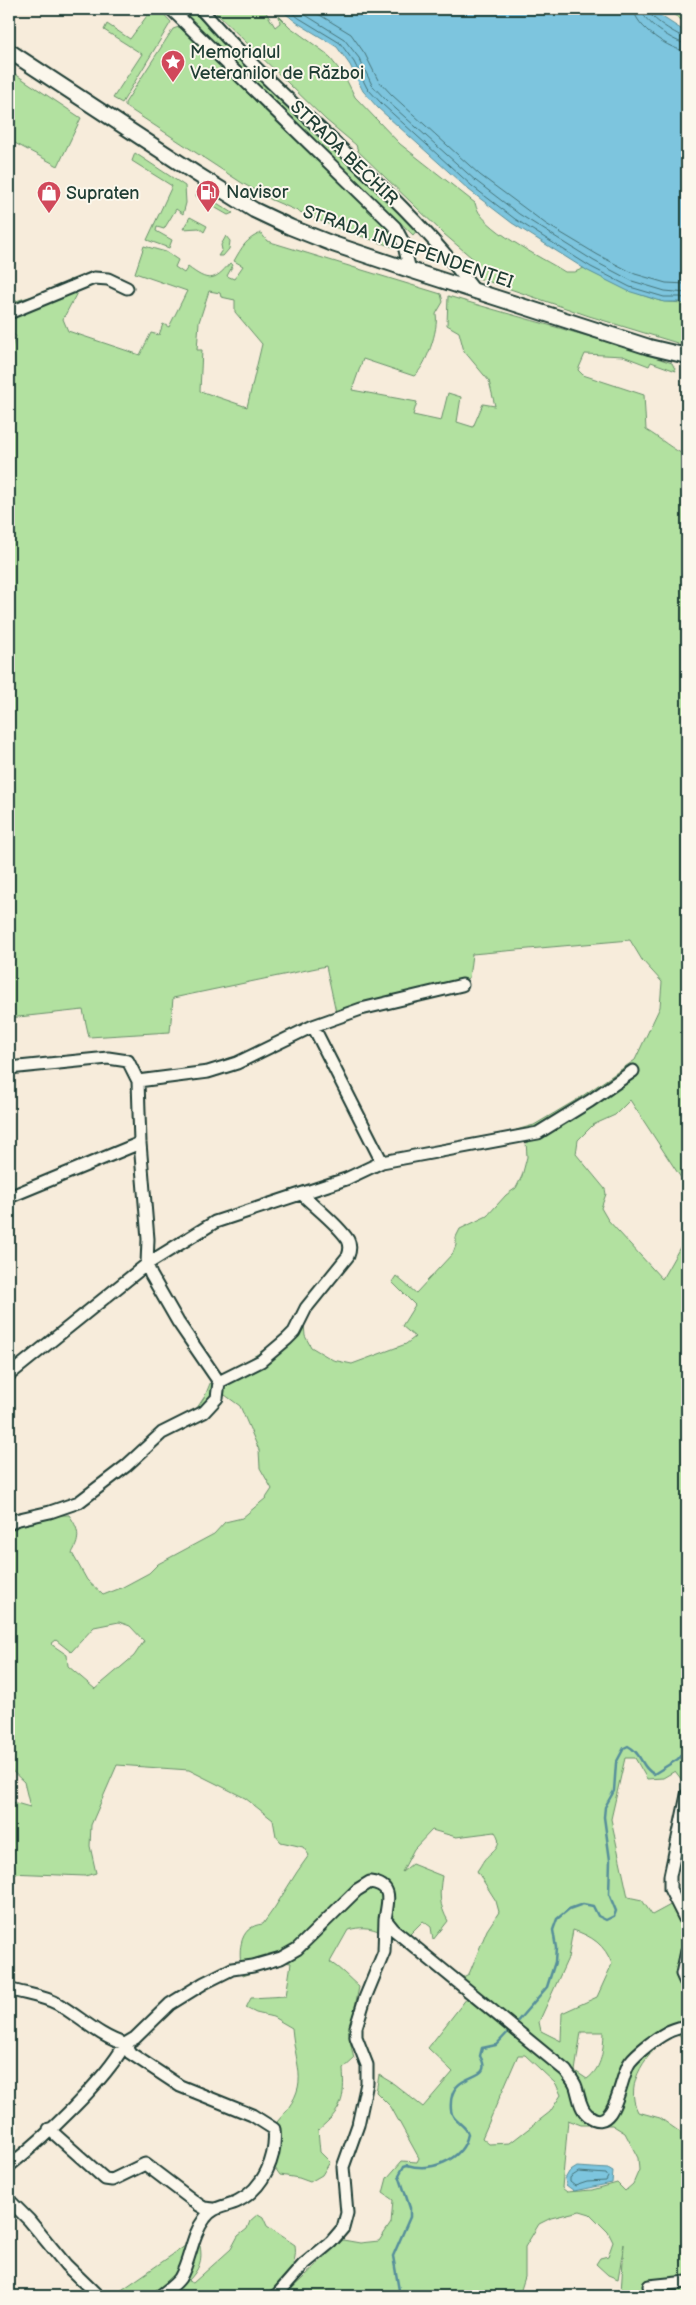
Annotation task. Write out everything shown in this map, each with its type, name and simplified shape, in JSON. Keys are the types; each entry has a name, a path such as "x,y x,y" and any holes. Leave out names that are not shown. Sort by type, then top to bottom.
{"main road":[{"name":"STRADA INDEPENDENȚEI","path":"9,51 254,210 332,244 649,346 687,356"}],"street":[{"name":"STRADA BECHIR","path":"171,9 395,227 403,242 410,270"},
{"path":"201,9 271,84 363,167 439,245 475,291"},
{"path":"9,313 94,278 108,279 127,288"},
{"path":"138,1081 208,1072 236,1063 313,1026 361,1009 462,985"},
{"path":"313,1026 382,1162"},
{"path":"9,1068 120,1058 128,1061 138,1081 148,1264 151,1275 178,1322 219,1382 217,1398 204,1412 162,1433 126,1466 79,1502 50,1512 15,1520 9,1524"},
{"path":"9,1375 148,1264 215,1222 346,1179 382,1162 538,1132 590,1101 633,1070"},
{"path":"9,1197 140,1143"},
{"path":"219,1382 262,1361 287,1339 294,1332 306,1308 348,1256 350,1247 348,1241 302,1194"},
{"path":"148,1240 166,1252"},
{"path":"687,1795 670,1876 670,1889 687,1923"},
{"path":"9,2166 49,2129 116,2060 125,2044 135,2038 170,2004 204,1983 232,1969 253,1966 280,1958 298,1949 357,1890 370,1882 378,1883 386,1890 389,1897 385,1919 384,1952 364,1998 356,2027 356,2036 367,2065 367,2083 358,2125 343,2166 347,2213 343,2228 332,2242 303,2266 276,2296"},
{"path":"385,1919 393,1929 566,2071 576,2085 582,2107 588,2115 595,2118 604,2118 612,2113 616,2106 625,2071 631,2061 667,2032 685,2028"},
{"path":"687,1951 682,1974 687,1985"},
{"path":"9,1989 56,2003 116,2042 125,2044 130,2053 180,2086 252,2114 274,2129 273,2155 266,2174 240,2200 213,2209 204,2208 145,2164 112,2180 105,2179 49,2129"},
{"path":"9,2200 29,2220 66,2265 98,2296"},
{"path":"160,2296 179,2279 197,2229 213,2209"},
{"path":"649,2286 687,2282"}],"green space":[{"path":"152,9 159,9 171,22 122,103 113,98 142,54 104,30 107,24 130,39"},
{"path":"179,9 190,9 262,81 418,229 413,235"},
{"path":"212,9 264,9 275,27 280,23 279,16 290,27 327,54 345,77 355,97 400,144 475,203 479,213 513,242 565,272 575,272 584,268 650,298 687,305 687,346 589,316 478,278 478,263 444,234 358,151 356,145 326,120"},
{"path":"666,9 687,9 687,24"},
{"path":"179,27 393,233 396,241 393,247 337,228 272,200 242,183 125,106 125,103 173,29"},
{"path":"9,70 81,118 58,166 9,140"},
{"path":"135,153 185,186 186,203 183,214 176,209 164,229 157,227 156,231 172,240 169,248 147,240 172,186 132,161"},
{"path":"198,191 233,213 228,215 200,199 196,196"},
{"path":"190,217 207,226 204,232 199,228 183,229"},
{"path":"261,233 267,241 441,294 443,302 436,314 434,338 419,371 414,376 363,359 352,390 417,402 413,415 441,421 448,393 461,397 457,422 473,427 483,404 495,406 489,381 464,351 459,332 447,325 448,296 588,336 672,363 676,371 651,362 649,366 623,356 585,354 578,370 583,375 644,395 646,430 687,456 687,1187 630,1100 615,1115 593,1125 578,1140 576,1154 605,1189 606,1194 601,1208 608,1220 662,1279 687,1235 687,1783 685,1784 675,1771 663,1778 647,1779 635,1758 625,1758 611,1819 628,1897 642,1900 652,1915 687,1896 687,2038 672,2034 654,2049 640,2068 634,2090 634,2101 638,2112 660,2118 687,2137 687,2296 639,2296 621,2293 624,2244 618,2279 608,2275 596,2264 600,2258 608,2256 613,2242 608,2232 590,2214 580,2211 551,2218 539,2224 525,2247 525,2277 519,2296 288,2296 286,2294 343,2240 360,2243 379,2241 391,2223 393,2200 383,2193 387,2178 402,2161 417,2162 419,2158 391,2107 376,2092 379,2075 394,2084 423,2107 453,2072 428,2048 467,1998 442,1976 446,1965 463,1977 469,1974 487,1930 499,1912 496,1901 477,1871 498,1845 498,1837 495,1832 456,1837 432,1830 414,1849 402,1872 412,1864 442,1876 440,1899 448,1921 433,1940 431,1927 423,1921 403,1941 376,1930 357,1928 348,1930 330,1962 359,1987 349,2036 354,2059 343,2069 342,2097 337,2110 318,2130 320,2152 330,2162 322,2175 310,2182 280,2175 275,2168 280,2140 277,2122 288,2109 298,2087 298,2067 292,2028 273,2017 256,2013 246,2008 251,1998 286,1996 291,1963 283,1962 243,1976 240,1959 241,1943 244,1936 254,1926 263,1924 309,1855 303,1847 281,1842 276,1836 273,1820 245,1798 189,1770 117,1765 91,1825 90,1846 96,1873 85,1876 9,1873 9,1801 30,1807 24,1782 9,1768 9,1527 58,1515 69,1515 78,1534 77,1543 72,1553 87,1580 103,1595 149,1573 158,1564 214,1534 225,1522 242,1518 266,1498 272,1489 260,1468 259,1450 240,1406 225,1395 206,1417 197,1408 205,1396 211,1381 269,1346 296,1318 304,1324 305,1336 311,1347 333,1360 352,1364 406,1344 415,1337 402,1326 415,1305 392,1282 396,1276 416,1293 453,1253 456,1237 460,1229 487,1216 506,1195 516,1188 522,1176 527,1157 526,1141 520,1140 516,1130 534,1125 578,1099 635,1060 660,1007 662,982 642,960 630,940 472,954 469,978 336,1012 326,966 173,998 170,1032 89,1037 83,1010 9,1018 9,354 16,336 9,332 9,305 22,299 57,289 70,279 79,289 63,319 68,331 140,355 151,333 159,335 163,324 169,327 187,291 135,273 144,246 166,252 178,260 175,267 184,273 188,267 206,277 215,277 230,263 233,265 227,276 234,279 243,266 234,261 239,252 245,244","holes":["209,291 220,293 221,297 235,300 235,312 262,344 247,407 200,391 202,350 197,350 199,322","119,1622 130,1626 144,1641 134,1656 95,1689 68,1666 67,1655 51,1644 56,1640 71,1652 94,1627","573,1930 592,1938 602,1946 612,1964 597,1997 562,2013 561,2041 541,2031 539,2022 568,1958","581,2032 604,2032 601,2058 596,2069 587,2079 575,2071","518,2055 525,2055 556,2084 561,2095 550,2112 510,2143 489,2144 482,2138","568,2120 581,2125 612,2125 625,2133 638,2158 639,2170 633,2184 625,2191 617,2183 592,2190 567,2192 562,2188"]},
{"path":"226,236 230,241 229,249 223,256 218,256 222,250 221,245"},
{"path":"258,2214 263,2217 267,2226 295,2245 293,2266 273,2294 262,2296 113,2296 185,2246 200,2246 201,2256 199,2265 188,2281 193,2283 231,2249 238,2236 247,2229 250,2221"}],"water":[{"path":"280,9 650,9 687,33 687,305 679,302 664,302 628,291 588,271 512,223 469,190 378,108 363,91 350,65 337,47 296,22"},
{"path":"577,2167 608,2169 613,2172 612,2183 574,2191 566,2185 565,2179 569,2172"}],"waterway":[{"path":"515,2024 547,1987 555,1962 556,1948 553,1930 557,1919 569,1909 583,1904 593,1906 598,1916 606,1920 614,1916 616,1911 609,1894 610,1860 604,1817 605,1807 614,1791 616,1763 624,1748 628,1746 633,1749 646,1768 654,1774 678,1759 687,1747"},
{"path":"400,2296 393,2256 410,2217 410,2208 399,2175 404,2166 426,2167 435,2165 453,2158 460,2151 468,2134 452,2114 452,2096 456,2087 463,2081 482,2071 483,2065 480,2056 482,2048 496,2045 510,2030"}],"place":[{"name":"Memorialul Veteranilor de Război","path":"173,83"},
{"name":"Navisor","path":"208,213"},
{"name":"Supraten","path":"49,214"}]}
